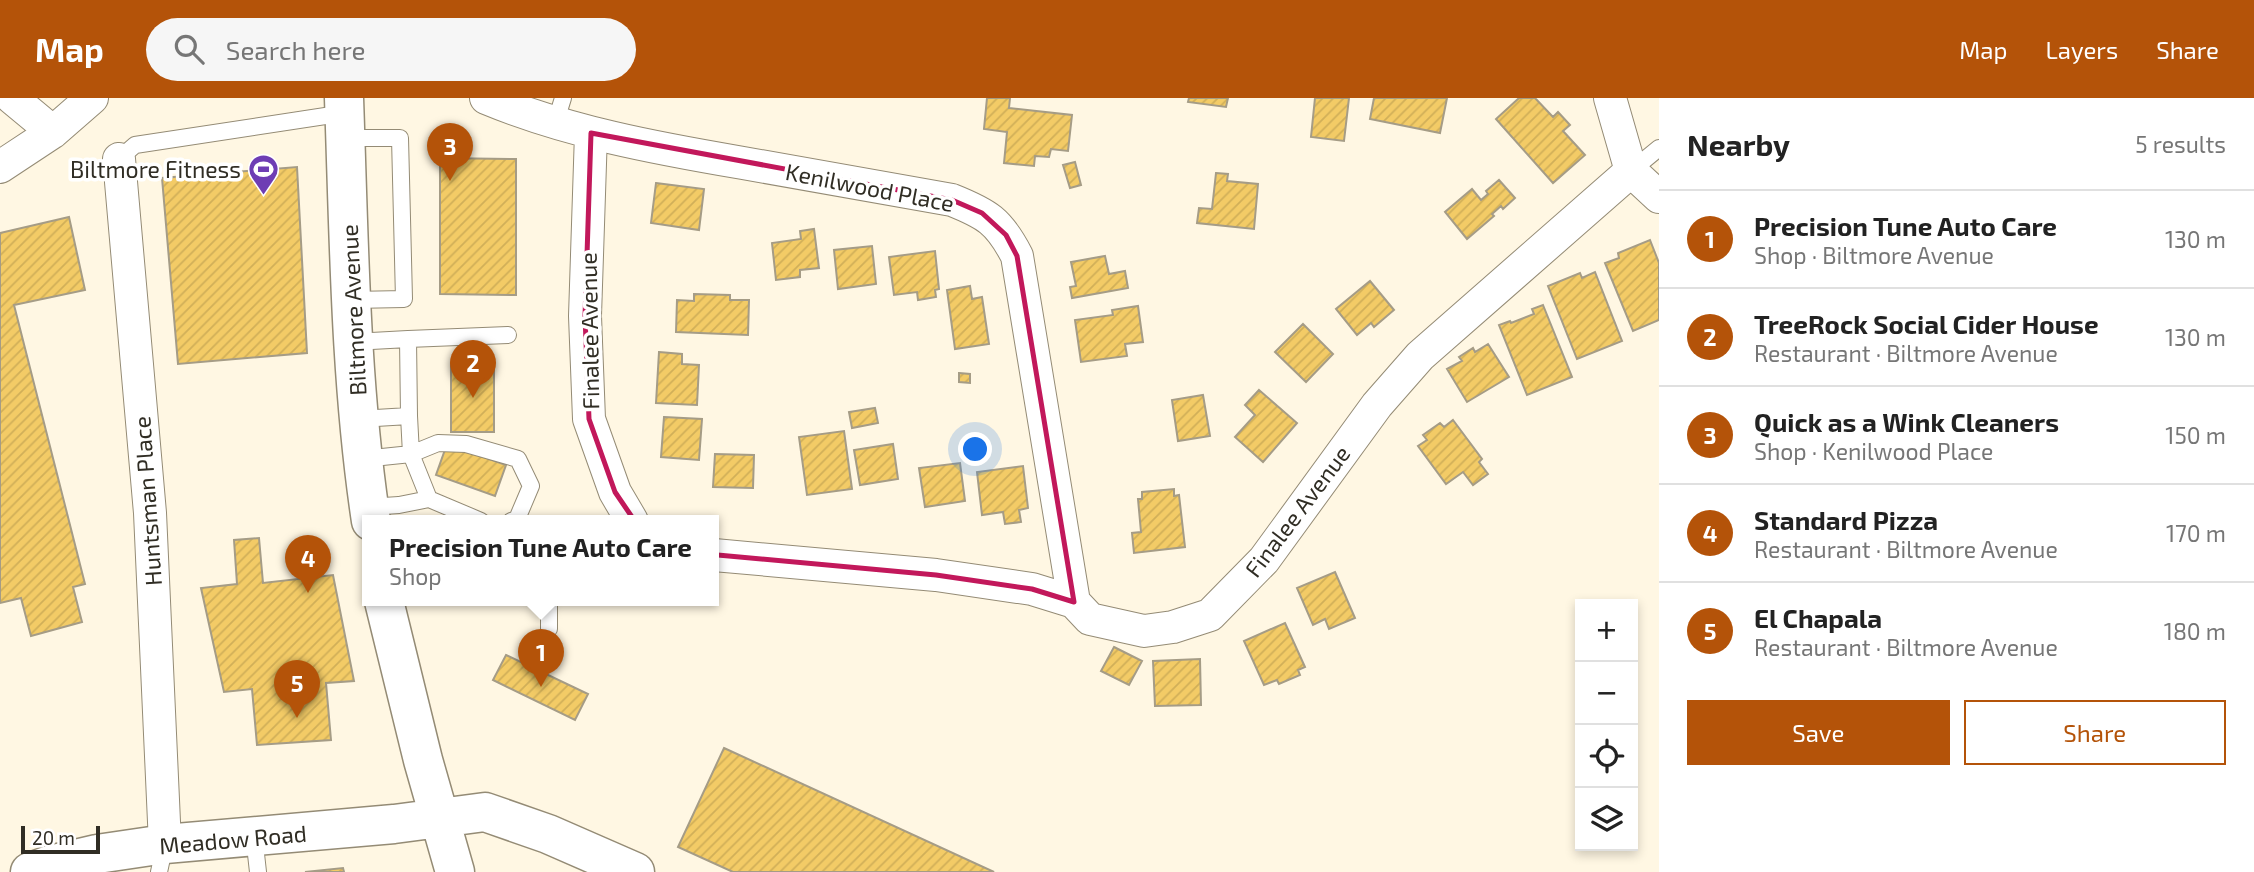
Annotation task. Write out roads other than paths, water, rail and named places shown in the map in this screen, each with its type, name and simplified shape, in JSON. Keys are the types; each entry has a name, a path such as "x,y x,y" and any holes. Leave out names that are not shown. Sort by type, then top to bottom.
{"main road":[{"name":"Biltmore Avenue","path":"345,116 353,342 370,514"},
{"path":"385,606 455,872"},
{"name":"Meadow Road","path":"30,872 97,854 162,858 256,854 439,818 485,812 548,834 635,872"}],"street":[{"path":"12,98 53,132"},
{"path":"0,167 53,132 92,98"},
{"name":"Kenilwood Place","path":"486,98 559,111 591,132 667,150 952,200 982,212 1006,235 1017,256 1074,602"},
{"path":"1609,98 1631,171 1659,197"},
{"name":"Finalee Avenue","path":"591,132 585,316 589,419 615,492 628,515"},
{"name":"Huntsman Place","path":"119,159 150,513 162,858"},
{"name":"Finalee Avenue","path":"719,555 936,575 1032,589 1074,602 1090,619 1144,631 1173,627 1210,615 1264,560 1377,404 1420,356 1631,171"}],"lane":[{"path":"119,159 135,145 345,116 400,138 404,299 351,300"},
{"path":"1631,171 1659,148"},
{"path":"353,342 508,335"},
{"path":"408,339 411,454 429,499"},
{"path":"359,419 409,416"},
{"path":"363,458 411,454 438,443 467,444 518,459 531,486 518,515"},
{"path":"370,514 429,499 467,515"},
{"path":"548,606 549,629"}],"place":[{"name":"Quick as a Wink Cleaners","path":"450,181"},
{"name":"Biltmore Fitness","path":"264,196"},
{"name":"TreeRock Social Cider House","path":"473,398"},
{"name":"Standard Pizza","path":"308,593"},
{"name":"Precision Tune Auto Care","path":"541,687"},
{"name":"El Chapala","path":"297,718"}]}
